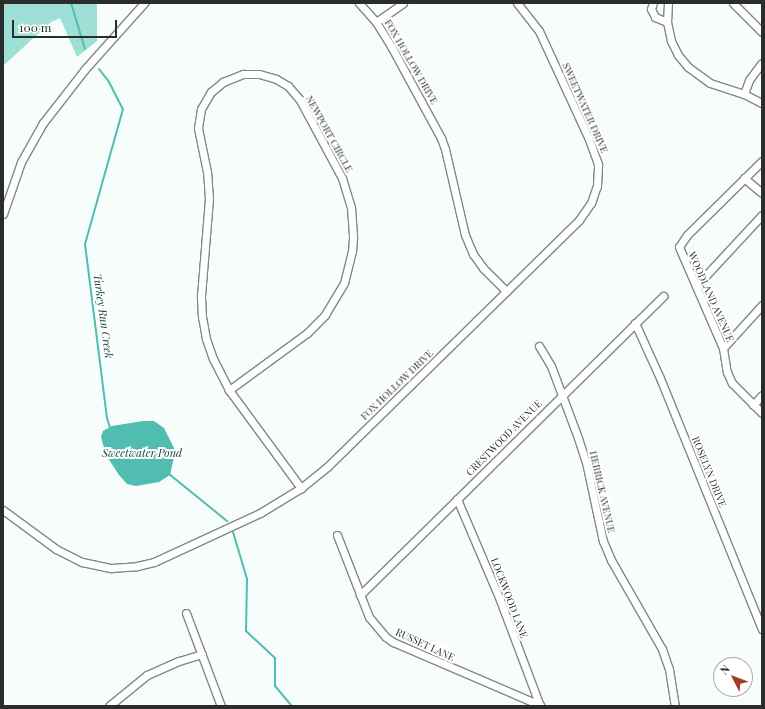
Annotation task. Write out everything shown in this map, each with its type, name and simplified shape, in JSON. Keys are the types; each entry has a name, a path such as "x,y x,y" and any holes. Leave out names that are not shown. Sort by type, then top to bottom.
{"street":[{"path":"3,214 21,162 43,123 85,70 144,3"},
{"name":"FOX HOLLOW DRIVE","path":"3,510 56,549 75,560 96,566 126,568 154,562 177,552 260,514 301,488 328,466 506,291 483,268 473,254 465,235 445,149 441,138 429,113 376,22 359,3"},
{"path":"376,22 403,3"},
{"name":"SWEETWATER DRIVE","path":"506,291 586,211 595,195 599,174 598,164 588,137 546,45 532,20 517,3"},
{"path":"653,3 651,9 655,17 667,22"},
{"path":"668,3 667,22 673,46 694,72 710,83 744,94 762,103"},
{"path":"733,3 762,32"},
{"path":"744,94 749,80 762,63"},
{"name":"NEWPORT CIRCLE","path":"229,390 307,333 325,316 344,283 352,251 353,222 351,207 345,185 335,163 294,93 276,79 250,73 233,77 217,86 207,97 201,109 198,122 200,146 207,172 209,199 201,296 202,317 206,339 213,360 229,390 301,488"},
{"name":"WOODLAND AVENUE","path":"762,160 687,235 679,245 722,348 727,372 732,383 762,413"},
{"path":"744,178 762,193"},
{"path":"696,286 762,215"},
{"name":"CRESTWOOD AVENUE","path":"360,595 663,296"},
{"path":"722,348 762,305"},
{"name":"ROSELYN DRIVE","path":"635,323 660,378 762,629"},
{"name":"HERRICK AVENUE","path":"539,346 551,366 586,462 603,541 611,560 662,649 669,669 675,706"},
{"path":"753,405 762,395"},
{"name":"LOCKWOOD LANE","path":"457,498 500,600 540,706"},
{"name":"RUSSET LANE","path":"337,535 373,624 393,642 540,706"},
{"path":"186,612 221,706"},
{"path":"109,706 147,675 179,660 202,654"}],"shaded area":[{"path":"3,3 97,3 97,41 77,57 60,18 51,22 3,66"}],"water":[{"name":"Sweetwater Pond","path":"143,421 154,421 164,428 174,448 174,457 170,475 159,482 136,486 127,484 119,475 106,455 101,437 103,431 112,426"}],"waterway":[{"name":"Turkey Run Creek","path":"71,3 85,49"},
{"name":"Turkey Run Creek","path":"99,69 109,82 123,109 85,244 107,418 110,428"},
{"name":"Turkey Run Creek","path":"169,474 227,521"},
{"name":"Turkey Run Creek","path":"233,532 247,579 246,631 275,658 275,686 292,706"}]}
